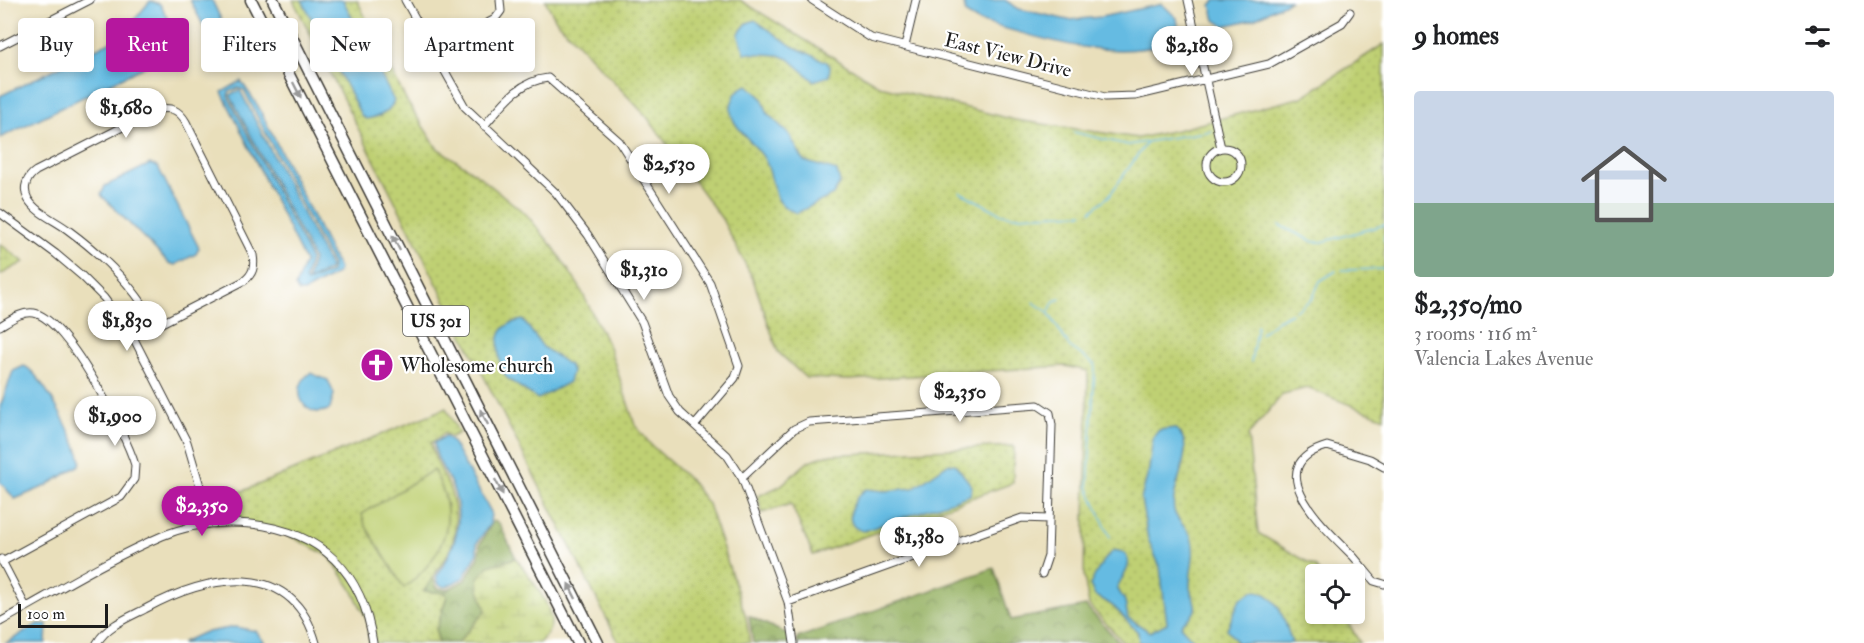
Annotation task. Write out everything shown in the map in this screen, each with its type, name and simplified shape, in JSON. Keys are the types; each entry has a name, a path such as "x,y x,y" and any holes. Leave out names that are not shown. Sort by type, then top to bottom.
{"main road":[{"name":"US 301","path":"251,0 578,643"},
{"name":"US 301","path":"273,0 598,643"}],"street":[{"path":"0,46 90,0"},
{"path":"405,0 415,18"},
{"path":"496,18 501,11 500,0"},
{"name":"East View Drive","path":"812,0 871,38 1105,97 1135,96 1269,64 1288,56 1342,23 1350,12"},
{"path":"905,46 916,0"},
{"path":"1188,0 1221,148"},
{"path":"445,72 465,107 556,193 588,236 627,294 642,322 669,396 680,412 727,455 742,478 788,602 794,643"},
{"path":"483,126 513,92 538,79 548,78 619,141 707,276 738,362 735,378 695,425"},
{"path":"133,338 243,281 249,277 254,263 253,255 186,122 176,110 167,108 158,109 36,171 30,175 25,193 34,207 69,230 99,255 142,303 156,326"},
{"path":"1221,148 1235,152 1241,161 1237,176 1228,181 1212,177 1207,168 1211,153 1221,148"},
{"path":"0,213 82,276 104,298 133,338 191,451 206,524"},
{"path":"0,326 17,316 34,313 45,317 54,325 71,345 96,384 135,465 134,479 121,497 1,560 26,608"},
{"path":"742,478 794,429 809,422 1038,405 1050,413 1052,425 1048,556 1042,574"},
{"path":"1384,467 1350,452 1326,446 1305,456 1296,476 1298,490 1314,514 1374,581 1384,584"},
{"path":"788,602 1022,518 1048,519"},
{"path":"0,622 163,536 206,524 229,522 278,527 313,542 332,556 359,591 367,611 374,643"},
{"path":"97,643 104,632 113,626 170,596 207,583 242,581 275,588 292,598 304,614 316,643"}],"green space":[{"path":"293,0 357,0 366,18 310,18 310,34"},
{"path":"545,0 740,0 880,86 1015,120 1138,138 1302,97 1384,44 1384,418 1307,388 1283,394 1248,435 1258,533 1311,564 1305,564 1305,624 1349,624 1360,643 1124,643 1089,605 1084,576 1088,371 1065,366 849,380 806,378 778,352 753,279 722,219 647,117 556,20"},
{"path":"392,71 406,100 437,148 475,173 526,214 554,248 579,286 610,349 635,425 651,445 691,481 708,504 746,617 750,643 619,643 330,72"},
{"path":"0,244 24,262 0,275"},
{"path":"446,408 459,433 451,437 444,433 431,443 452,496 456,523 455,533 450,551 425,591 446,593 447,596 436,631 439,643 369,643 368,622 351,588 329,556 282,532 239,523 215,525 212,501 228,497"},
{"path":"1014,446 1013,483 813,555 791,504 762,513 758,496 780,486 809,461 827,455"},
{"path":"433,470 442,487 446,504 447,520 444,535 429,563 404,588 365,525 362,514"},
{"path":"493,521 499,523 516,558 489,566 479,590 487,610 458,643 439,643 436,631 447,596 446,593 424,591 433,577 437,588 447,590 465,580 479,557 480,544"},
{"path":"516,558 548,607 551,623 547,634 539,643 458,643 486,610 479,590 478,578 489,566"},
{"path":"994,568 1011,620 1086,606 1120,643 797,643 797,638"},
{"path":"749,616 791,636 791,643 753,643"}],"water":[{"path":"190,0 212,0 220,18 201,18 201,21"},
{"path":"302,0 343,0 352,18 311,18"},
{"path":"963,0 1005,0 1019,9 1068,20 1101,17 1162,4 1177,18 1179,32 1171,43 1147,48 1122,50 1074,46 978,21 966,14"},
{"path":"1216,0 1291,0 1254,19 1224,26 1215,20 1211,5"},
{"path":"150,1 160,4 167,18 136,18"},
{"path":"755,20 792,46 827,62 830,67 829,76 814,81 789,59 779,55 745,53 738,34 747,23"},
{"path":"106,44 106,72 134,72 0,138 0,96 49,72 94,72 94,50"},
{"path":"339,72 379,72 394,101 379,116 366,119 361,115"},
{"path":"241,81 258,106 339,269 337,274 304,292 299,292 295,287 305,262 222,92","holes":["238,88 244,90 332,265 331,272 307,282 305,279 310,260 308,253 228,96 229,92"]},
{"path":"748,85 762,98 768,114 789,134 804,161 837,171 840,183 833,195 797,213 788,209 777,198 765,160 740,131 732,115 731,106 735,95"},
{"path":"240,90 330,267 329,270 311,279 308,280 313,260 310,252 230,95"},
{"path":"150,164 158,167 199,248 196,254 175,265 169,263 101,195 105,186"},
{"path":"523,320 543,347 569,365 572,371 569,382 538,399 507,378 500,362 498,342 501,332 509,324"},
{"path":"24,366 39,381 58,409 74,440 81,461 80,465 46,486 15,499 0,482 0,407 13,371"},
{"path":"310,373 328,380 334,394 330,409 321,412 314,411 302,402 300,388 303,380"},
{"path":"1174,428 1182,435 1185,455 1176,490 1174,510 1193,543 1190,588 1195,610 1181,627 1196,643 1139,643 1138,632 1114,608 1095,596 1090,585 1100,566 1114,550 1123,552 1127,557 1128,566 1117,588 1125,601 1128,618 1150,632 1167,623 1160,567 1148,539 1141,499 1149,469 1153,437 1159,430"},
{"path":"445,436 451,440 491,512 490,524 477,543 477,555 463,578 446,587 439,585 436,577 453,545 458,510 452,486 435,449 434,443"},
{"path":"948,464 955,464 972,486 970,495 864,531 852,524 850,518 853,505 866,489 885,491 913,488"},
{"path":"1253,591 1262,592 1274,602 1283,617 1292,643 1237,643 1227,629 1240,599"},
{"path":"38,624 47,624 46,643 6,643"},
{"path":"235,627 256,631 265,643 181,643 202,633"}],"waterway":[{"path":"1073,132 1128,145 1211,131"},
{"path":"1091,211 1109,196 1147,142"},
{"path":"960,192 1002,214 1015,216 1083,213"},
{"path":"1279,225 1314,242 1322,242 1384,225"},
{"path":"1384,235 1384,241"},
{"path":"1342,270 1384,269"},
{"path":"1295,311 1312,299 1320,281 1336,271"},
{"path":"1049,311 1054,301 1060,299"},
{"path":"1033,302 1048,312 1069,346 1095,365 1088,487 1110,537"},
{"path":"1260,334 1291,313"},
{"path":"1251,362 1257,326"}],"place":[{"name":"Wholesome church","path":"377,365"}]}
